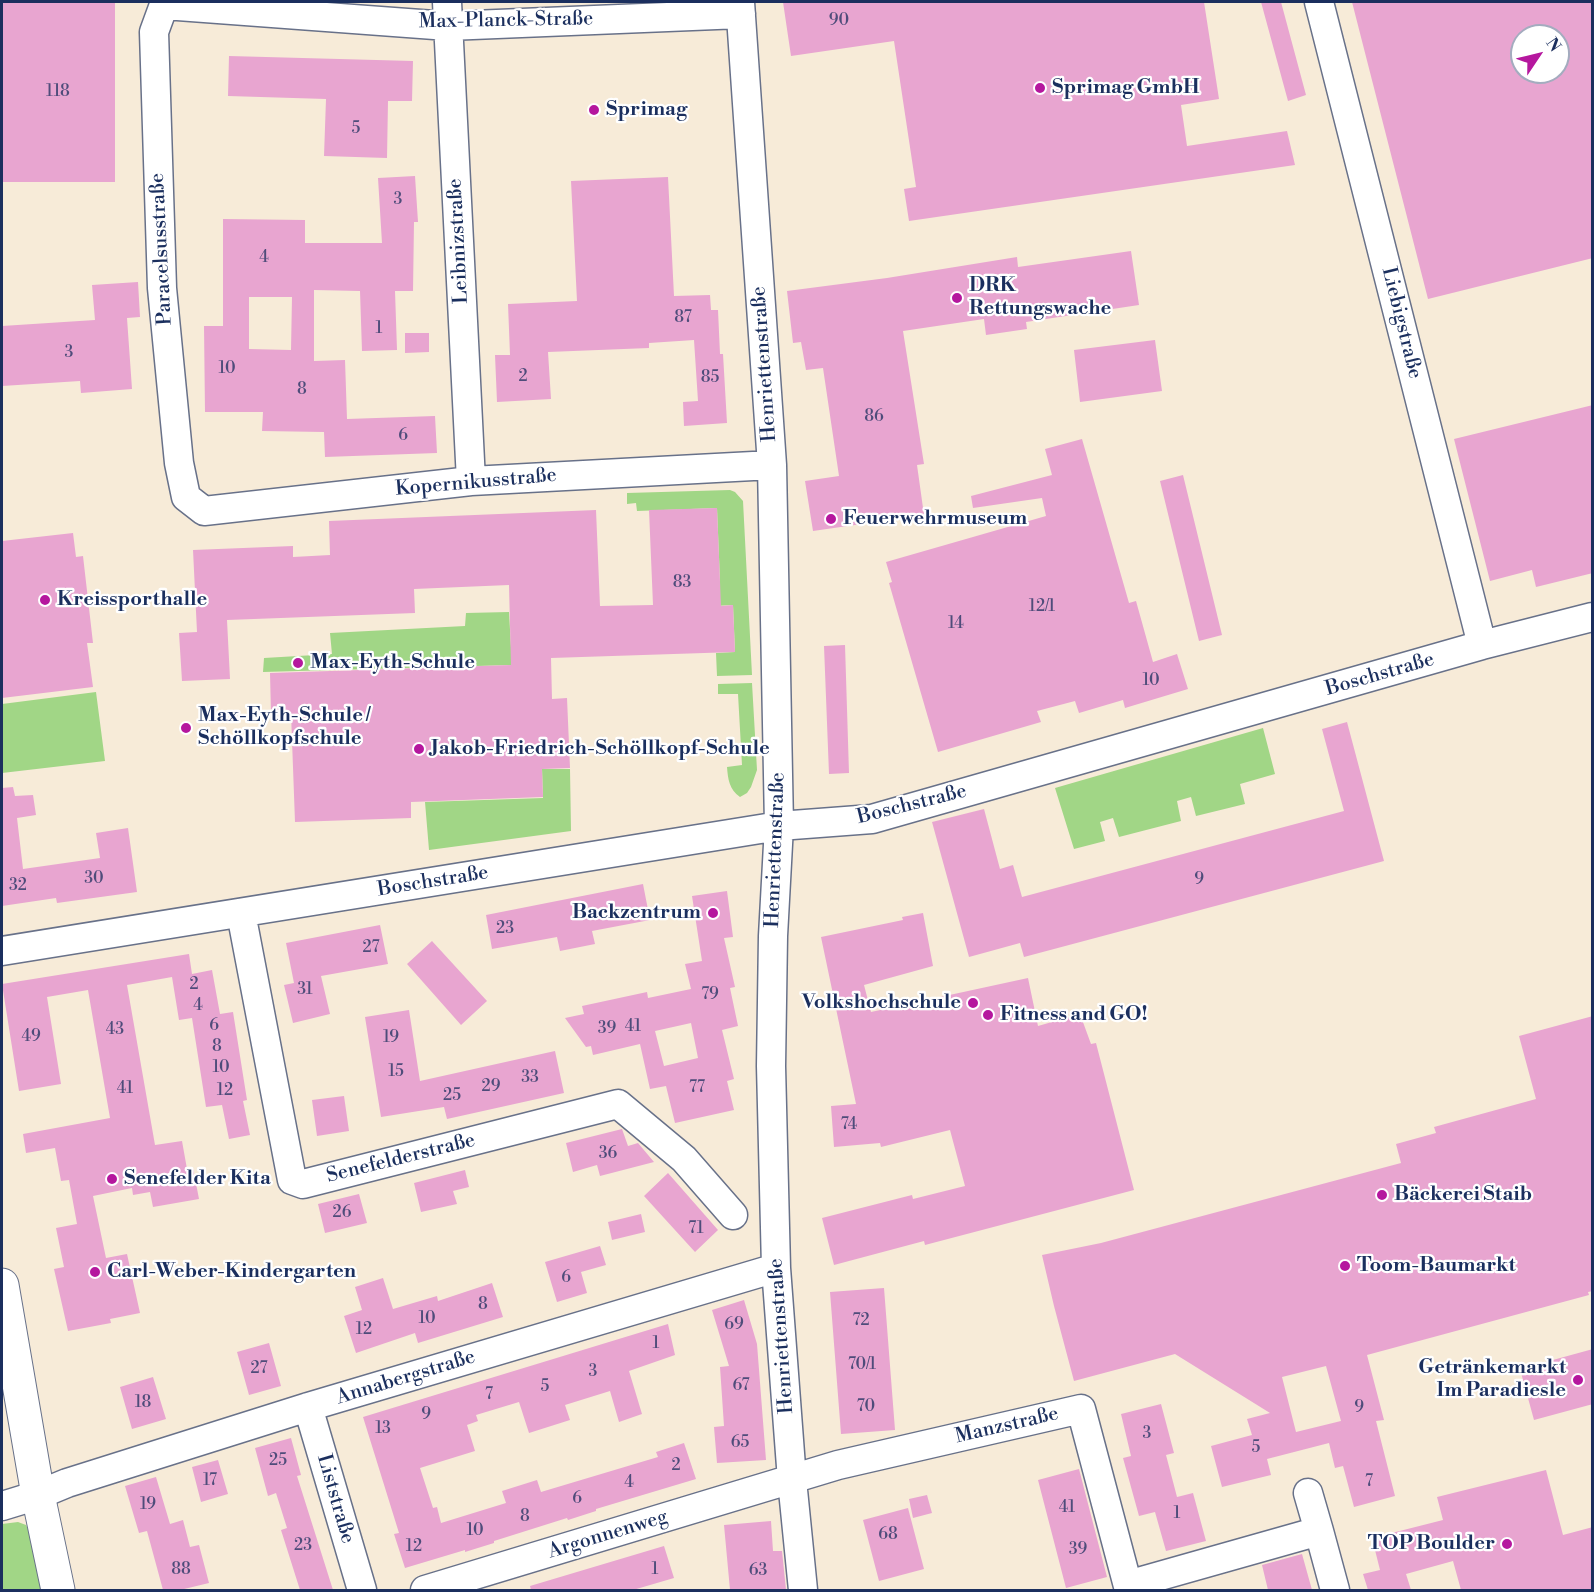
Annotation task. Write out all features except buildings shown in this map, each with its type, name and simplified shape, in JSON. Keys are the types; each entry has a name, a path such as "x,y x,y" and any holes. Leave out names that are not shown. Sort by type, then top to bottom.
{"main road":[{"path":"2,1285 38,1495 58,1590"}],"street":[{"name":"Liebigstraße","path":"1319,2 1482,645"},
{"name":"Max-Planck-Straße","path":"165,3 448,14 740,8"},
{"name":"Paracelsusstraße","path":"165,3 154,32 162,288 179,463 186,497"},
{"name":"Henriettenstraße","path":"740,8 772,465 779,826 773,936 771,1066 776,1268 803,1590"},
{"name":"Leibnizstraße","path":"448,14 471,481"},
{"name":"Kopernikusstraße","path":"186,497 204,511 471,481 772,465"},
{"name":"Boschstraße","path":"2,951 779,826 872,819 1482,645 1593,617"},
{"name":"Senefelderstraße","path":"241,913 292,1180 303,1184 618,1104 684,1159 733,1215"},
{"name":"Annabergstraße","path":"2,1506 67,1483 308,1407 776,1268"},
{"name":"Liststraße","path":"308,1407 362,1590"},
{"name":"Manzstraße","path":"792,1480 838,1465 1081,1409 1129,1588 1318,1531"},
{"name":"Argonnenweg","path":"425,1590 792,1480"},
{"path":"1308,1493 1335,1590"}],"green space":[{"path":"730,490 743,501 752,675 717,676 716,653 735,652 733,605 714,606 720,582 717,508 637,511 636,503 627,504 627,493"},
{"path":"509,612 512,665 263,672 264,658 332,654 330,633 465,626 466,613"},
{"path":"752,683 757,770 751,787 740,797 731,787 727,767 742,765 738,694 718,694 718,684"},
{"path":"96,692 105,761 2,773 2,704"},
{"path":"1263,728 1275,774 1240,784 1245,804 1196,816 1191,797 1177,801 1181,821 1119,837 1113,818 1100,822 1105,841 1074,849 1055,788"},
{"path":"542,769 570,769 571,831 429,850 425,802 543,798"},
{"path":"18,1522 26,1525 30,1533 43,1590 2,1590 2,1524"}],"place":[{"name":"Sprimag GmbH","path":"1040,88"},
{"name":"Sprimag","path":"594,110"},
{"name":"DRK Rettungswache","path":"957,298"},
{"name":"Feuerwehrmuseum","path":"831,519"},
{"name":"Kreissporthalle","path":"45,600"},
{"name":"Max-Eyth-Schule","path":"298,663"},
{"name":"Max-Eyth-Schule / Schöllkopfschule","path":"186,728"},
{"name":"Jakob-Friedrich-Schöllkopf-Schule","path":"419,749"},
{"name":"Backzentrum","path":"713,913"},
{"name":"Volkshochschule","path":"973,1003"},
{"name":"Fitness and GO!","path":"988,1015"},
{"name":"Senefelder Kita","path":"112,1179"},
{"name":"Bäckerei Staib","path":"1382,1195"},
{"name":"Toom-Baumarkt","path":"1345,1266"},
{"name":"Carl-Weber-Kindergarten","path":"95,1272"},
{"name":"Getränkemarkt Im Paradiesle","path":"1578,1380"},
{"name":"TOP Boulder","path":"1507,1544"}]}
